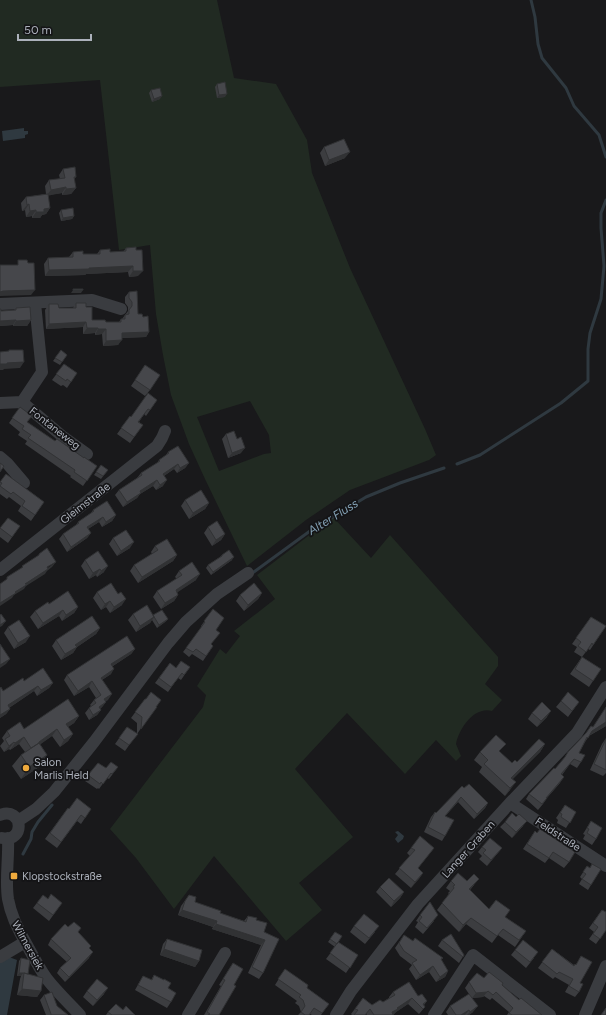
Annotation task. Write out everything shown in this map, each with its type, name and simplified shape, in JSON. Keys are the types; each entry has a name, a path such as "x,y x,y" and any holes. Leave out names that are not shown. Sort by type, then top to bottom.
{"street":[{"path":"0,304 92,300 121,309"},
{"name":"Fontaneweg","path":"22,402 42,372 35,302"},
{"name":"Fontaneweg","path":"0,403 22,402 62,436 87,454"},
{"name":"Gleimstraße","path":"0,570 157,446 165,431"},
{"path":"0,457 7,462 24,483"},
{"path":"18,821 36,809 54,792 94,742 168,643 186,622 217,594 248,573"},
{"name":"Langer Graben","path":"336,1015 352,991 418,904 510,803 577,733 606,687"},
{"name":"Feldstraße","path":"510,803 606,866"},
{"path":"0,814 12,814 18,821 19,827 17,833 14,836 4,838"},
{"name":"Wilmersiek","path":"4,838 9,852 7,887 14,921 49,981 80,1015"},
{"path":"0,957 25,942"},
{"path":"188,1015 225,953"},
{"path":"434,1015 473,955 550,1015"},
{"path":"584,1015 606,966"}],"shaded area":[{"path":"0,0 217,0 234,78 276,84 307,140 312,173 350,268 436,455 429,460 350,490 306,520 247,566 189,444 171,395 156,314 150,245 119,250 100,80 0,87","holes":["250,401 269,435 271,453 264,454 219,471 197,417"]},
{"path":"24,128 24,131 28,131 25,138 3,141 2,131"},
{"path":"333,517 371,558 390,535 498,657 498,666 485,684 502,700 492,711 485,710 479,712 468,720 460,732 456,744 461,756 456,761 436,740 405,774 347,713 295,769 353,837 299,883 322,910 286,941 214,856 174,909 136,858 110,829 203,707 206,695 197,686 220,649 226,654 240,636 234,631 275,599 257,575"},
{"path":"398,831 404,836 398,843 395,839 398,835 395,832"},
{"path":"9,957 17,960 7,1015 0,1015 0,963"}],"building":[{"path":"225,82 227,94 219,95 217,84"},
{"path":"160,88 162,96 154,99 151,90"},
{"path":"344,139 350,152 329,160 324,147"},
{"path":"75,167 76,177 74,177 76,188 66,189 66,187 51,190 49,180 65,178 63,169"},
{"path":"48,194 50,208 44,209 44,212 36,212 36,210 30,211 29,204 27,205 26,197"},
{"path":"73,208 74,216 63,218 61,210"},
{"path":"136,247 136,250 142,250 143,271 133,271 133,266 49,270 48,258 73,257 73,252 83,251 83,254 100,254 100,250 110,249 110,252 126,251 126,248"},
{"path":"18,260 27,260 28,263 34,263 35,290 0,292 0,265 18,265"},
{"path":"137,291 138,314 142,314 143,317 148,316 149,332 122,333 122,340 106,341 106,329 87,328 86,322 49,324 49,304 58,304 59,308 76,308 76,303 86,303 86,307 92,307 92,320 121,322 121,319 125,319 125,315 129,314 129,310 132,306 132,302 129,298 129,292"},
{"path":"30,307 31,320 0,321 0,309 1,311 16,310 16,308"},
{"path":"9,350 23,350 24,362 0,364 0,352"},
{"path":"61,350 67,355 62,362 55,358"},
{"path":"64,364 77,373 71,382 67,379 66,381 56,374"},
{"path":"145,365 160,375 150,390 135,380"},
{"path":"148,393 157,400 150,410 148,409 138,422 143,425 134,437 121,428"},
{"path":"20,407 32,416 27,422 55,441 57,439 97,466 87,481 74,472 75,470 28,438 31,435 22,429 24,426 12,418"},
{"path":"234,431 237,439 241,437 245,448 232,453 226,434"},
{"path":"178,446 189,463 180,468 178,464 163,474 167,480 160,485 157,480 127,502 119,490 142,475 141,473 160,461 159,460 169,453 168,452"},
{"path":"0,463 4,466 0,472"},
{"path":"101,465 108,470 103,476 96,472"},
{"path":"6,474 44,502 35,515 22,506 25,501 13,492 11,494 0,486 2,483 0,482"},
{"path":"201,490 209,503 193,513 185,500"},
{"path":"107,501 116,515 106,522 103,517 87,527 91,533 71,547 63,534 94,511 93,510"},
{"path":"8,518 20,526 12,537 0,528"},
{"path":"217,521 225,534 216,540 208,527"},
{"path":"126,530 134,542 121,551 113,538"},
{"path":"167,539 177,555 142,577 134,565 158,550 155,546"},
{"path":"47,548 56,562 25,584 28,584 15,592 16,593 0,603 0,584 7,579 7,577 23,567 22,566"},
{"path":"229,550 234,557 213,572 208,565"},
{"path":"98,551 108,566 101,571 100,569 93,573 85,560"},
{"path":"192,562 200,574 176,590 178,595 165,603 157,591 182,575 179,571"},
{"path":"111,583 118,594 121,592 126,599 114,607 110,601 105,604 97,592"},
{"path":"254,583 262,593 248,605 240,595"},
{"path":"68,591 78,607 66,615 63,610 43,623 35,611 48,602 49,604"},
{"path":"147,605 154,617 140,626 133,614"},
{"path":"213,609 224,618 216,630 220,633 211,644 213,646 206,656 196,649 193,652 186,648"},
{"path":"162,610 168,619 159,625 153,615"},
{"path":"1,614 6,621 0,625 0,615"},
{"path":"92,616 100,628 75,645 77,647 65,654 56,640"},
{"path":"591,617 606,626 593,645 592,643 586,652 578,646 581,642 576,638"},
{"path":"19,620 30,636 18,643 8,627"},
{"path":"127,636 135,649 111,664 114,669 101,678 112,694 104,699 106,702 99,707 101,710 93,715 89,708 96,703 94,700 101,695 92,681 78,691 67,675"},
{"path":"0,644 10,659 0,665"},
{"path":"582,657 601,669 593,681 575,669"},
{"path":"181,661 190,667 184,675 182,673 171,687 159,678 170,663 176,668"},
{"path":"43,668 53,683 41,690 38,686 8,705 10,709 0,715 0,688 1,687 3,691 23,678 24,681"},
{"path":"151,692 161,700 141,729 142,717 135,712"},
{"path":"568,692 579,702 572,711 561,701"},
{"path":"68,699 79,716 66,724 73,734 64,740 57,729 31,748 24,737 9,746 5,739 10,736 7,731 20,722 24,729"},
{"path":"542,702 551,711 541,721 532,713"},
{"path":"606,707 606,722 592,731 588,738 587,737 579,753 585,755 581,762 574,759 561,774 564,777 542,804 529,794 554,768 555,769 591,726 593,727"},
{"path":"127,727 138,734 129,745 119,738"},
{"path":"496,735 506,744 499,751 512,763 515,760 517,762 539,739 545,744 511,778 516,782 510,788 484,764 488,760 480,752"},
{"path":"606,739 606,770 594,764"},
{"path":"39,743 47,755 29,767 21,755"},
{"path":"111,762 118,767 112,774 111,773 103,784 101,782 100,784 88,775 98,763 106,768"},
{"path":"469,784 488,803 477,814 461,797 445,816 454,820 445,836 428,827 435,812 436,813 462,786 464,788"},
{"path":"77,798 91,809 85,818 81,815 61,842 50,833"},
{"path":"565,805 576,812 570,823 561,817 562,814 560,813"},
{"path":"512,813 516,817 519,814 527,821 516,832 505,822"},
{"path":"591,821 602,828 596,839 587,833 589,829 587,828"},
{"path":"540,829 575,852 569,862 553,852 549,858 527,844 535,831 537,833"},
{"path":"420,836 434,848 418,868 423,873 415,882 399,868 415,850 411,848"},
{"path":"490,838 502,848 491,860 483,853 486,850 482,847"},
{"path":"592,864 601,869 591,885 582,879 586,874 583,872 587,866 590,868"},
{"path":"458,873 467,881 474,874 479,879 469,889 489,909 496,900 510,910 505,917 526,931 519,940 503,929 497,936 471,918 463,925 442,903 454,888 453,886 455,885 451,881"},
{"path":"389,878 404,892 394,901 380,887"},
{"path":"51,894 62,903 53,915 37,903 43,895 48,899"},
{"path":"189,895 196,897 195,902 221,911 220,913 246,922 248,916 257,918 256,920 267,923 264,932 279,939 263,973 252,967 265,940 216,924 217,921 182,910"},
{"path":"430,902 438,915 427,928 419,921 422,917 420,915"},
{"path":"602,910 606,912 606,930 600,939 593,934 598,927 593,923"},
{"path":"364,914 379,926 369,938 354,926"},
{"path":"74,922 81,928 78,932 91,946 89,948 93,952 69,977 60,968 71,958 51,939 65,924 68,927"},
{"path":"335,932 342,936 337,944 330,939"},
{"path":"451,934 464,955 463,957 442,940"},
{"path":"404,935 413,941 415,938 443,958 441,959 448,971 440,977 433,966 420,975 412,963 417,960 404,951 399,943"},
{"path":"167,939 202,950 199,961 164,949"},
{"path":"523,940 538,952 530,962 515,950"},
{"path":"338,942 358,955 350,968 330,953"},
{"path":"552,949 574,966 581,956 592,962 580,983 583,984 579,992 569,986 573,979 559,972 557,974 542,962"},
{"path":"21,958 30,960 28,974 19,973"},
{"path":"233,963 243,969 234,985 236,986 219,1015 208,1015 210,1014 207,1012 225,980 223,979"},
{"path":"285,969 308,985 307,988 329,1004 322,1013 314,1008 309,1015 305,1015 301,1012 305,1006 303,1000 299,997 301,995 278,979"},
{"path":"489,972 503,983 502,985 519,1000 521,998 542,1015 512,1015 509,1013 513,1008 496,992 493,995 488,991 476,993 469,982 477,973 484,978"},
{"path":"24,973 43,978 41,991 22,989"},
{"path":"154,975 171,983 168,988 176,993 171,1002 138,985 143,976 152,980"},
{"path":"97,979 108,988 97,1000 87,991"},
{"path":"409,982 418,996 422,994 427,1001 423,1004 425,1007 423,1009 412,998 392,1012 393,1015 374,1015 370,1009 365,1015 354,1015 358,1010 355,1009 363,998 372,1005 380,1000 383,1002 395,995 393,992"},
{"path":"52,992 57,1006 68,1015 51,1015 44,995"},
{"path":"469,994 478,1006 470,1012 469,1010 461,1015 456,1015 450,1006"},
{"path":"116,1004 123,1010 126,1006 135,1015 112,1015 108,1012"},
{"path":"606,1008 606,1015 601,1015"}],"waterway":[{"path":"531,0 535,17 538,44 542,58 566,88 574,106 599,135 606,157"},
{"path":"457,464 480,455 561,403 588,381 588,349 590,333 601,299 604,266 601,213 606,200"},
{"name":"Alter Fluss","path":"251,574 310,531 366,497 400,483 444,468"},
{"name":"Alter Fluss","path":"23,854 31,839 32,832 52,805"}],"place":[{"name":"Salon Marlis Held","path":"26,768"},
{"name":"Klopstockstraße","path":"14,876"}]}
